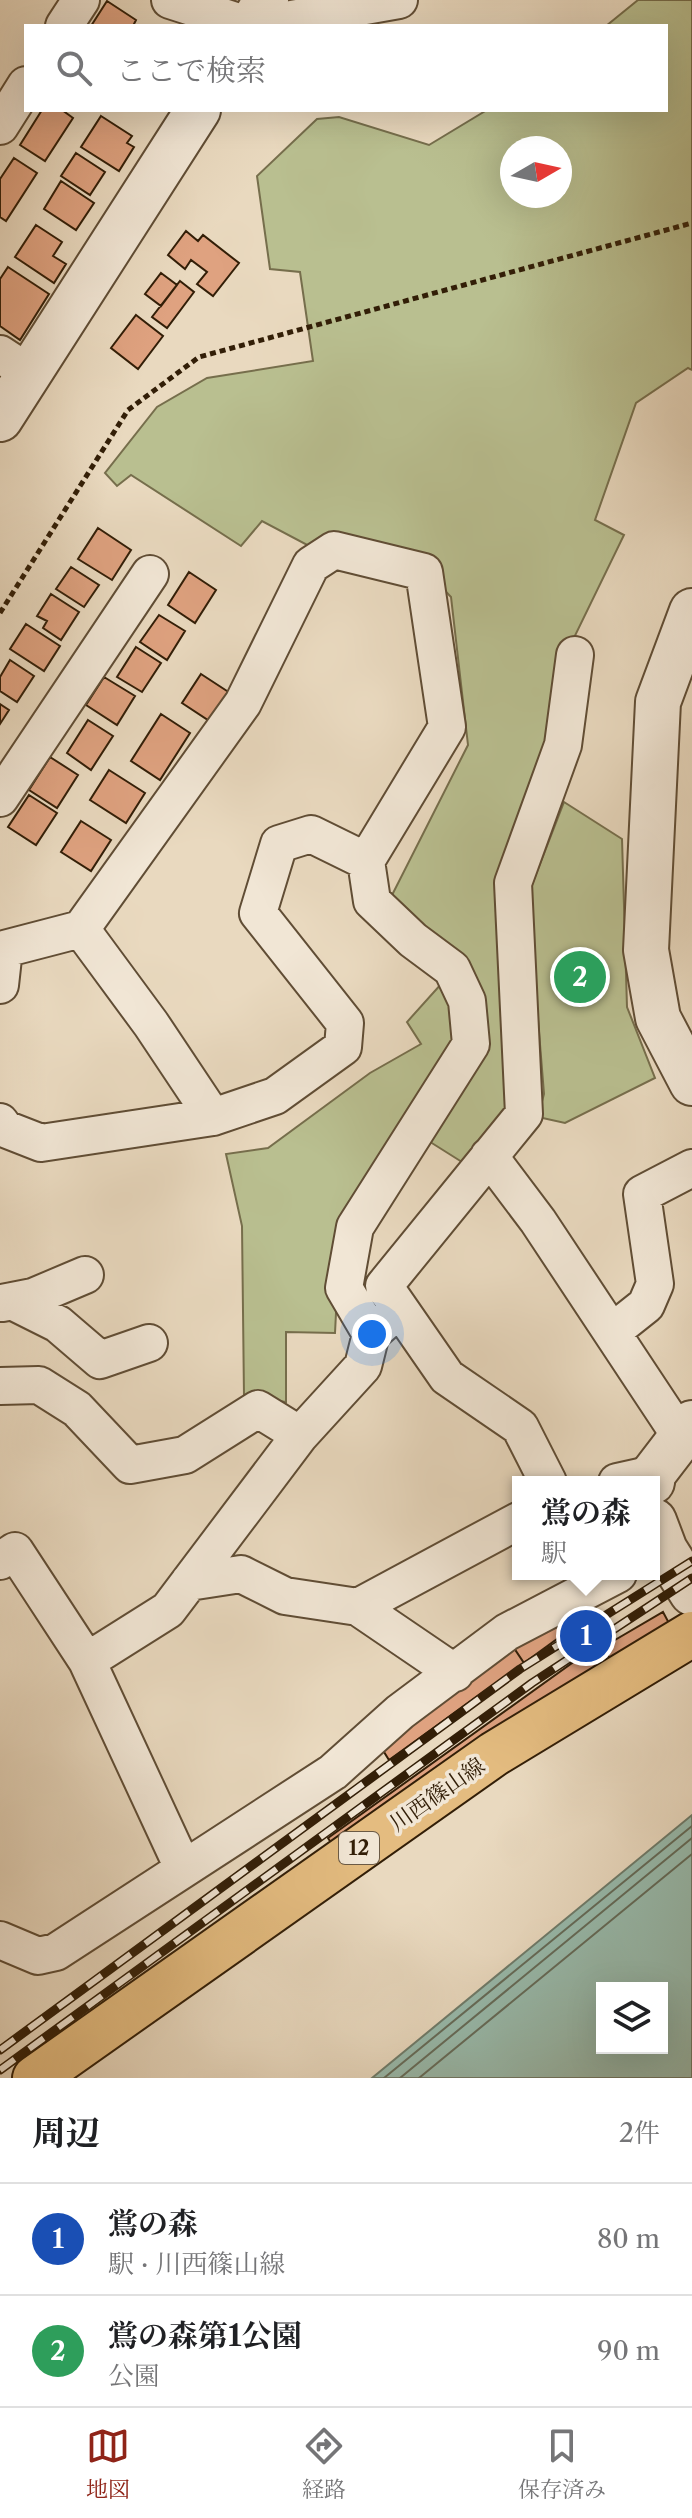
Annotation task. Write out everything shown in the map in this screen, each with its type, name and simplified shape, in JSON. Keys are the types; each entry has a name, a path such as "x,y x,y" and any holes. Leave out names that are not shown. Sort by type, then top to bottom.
{"main road":[{"name":"川西篠山線","path":"35,2078 494,1754 692,1634"}],"street":[{"path":"65,24 81,0"},
{"path":"170,0 245,24"},
{"path":"252,24 266,0"},
{"path":"262,24 399,0"},
{"path":"0,126 24,88"},
{"path":"0,419 14,364 197,112"},
{"path":"0,985 2,947 81,929 243,703 311,565 334,550 424,572 447,727 366,861 372,901 413,940 452,969 467,1001 471,1044 355,1227 344,1288 371,1334"},
{"path":"0,798 150,574"},
{"path":"692,611 658,702 646,950 658,1018 692,1083"},
{"path":"545,1476 520,1427 447,1377 384,1286 524,1114 513,883 563,745 575,655"},
{"path":"0,1122 5,1129 41,1143 213,1117 275,1096 343,1047 345,1023 258,913 279,844 311,834 366,861"},
{"path":"81,929 151,1024 213,1117"},
{"path":"489,1156 538,1221 612,1332 687,1430 644,1476"},
{"path":"612,1332 646,1305 655,1284 642,1194 692,1168"},
{"path":"6,1302 33,1297 85,1275"},
{"path":"6,1302 58,1324 100,1360 149,1343"},
{"path":"87,1661 168,1610 300,1435 363,1366 371,1334 400,1310"},
{"path":"0,1386 39,1385 77,1409 130,1465 185,1455 258,1409 300,1435"},
{"path":"358,1607 512,1524"},
{"path":"660,1545 692,1593"},
{"path":"0,1561 15,1551 87,1661 183,1868"},
{"path":"189,1582 241,1574 285,1596 358,1607 455,1673"},
{"path":"0,1940 38,1956 56,1952 333,1772 400,1712 507,1632 607,1580"}],"path":[{"path":"0,613 128,410 199,357 692,223"}],"green space":[{"path":"638,0 692,0 692,370 688,368 636,403 595,520 624,535 567,652 549,750 495,881 513,1099 462,1162 408,1128 340,1233 335,1333 286,1332 286,1402 244,1396 242,1226 226,1154 268,1148 370,1073 421,1044 407,1022 460,963 388,903 468,745 451,597 415,559 311,547 262,521 241,546 131,475 117,486 105,473 157,407 207,378 313,361 300,272 270,269 257,176 317,119 339,117 429,145 484,112 668,112 668,24 608,24"},
{"path":"564,802 622,839 627,1007 655,1078 565,1123 538,1117 544,1094 528,895"}],"water":[{"path":"692,1815 692,2078 372,2078"}],"building":[{"path":"107,1 136,20 134,24 92,24"},
{"path":"41,112 65,112 73,118 45,161 20,145"},
{"path":"101,116 132,136 127,143 134,147 119,171 81,147"},
{"path":"76,153 105,172 90,195 61,176"},
{"path":"14,158 37,173 6,221 0,217 0,179"},
{"path":"61,181 94,203 76,230 44,209"},
{"path":"36,225 62,242 53,256 66,264 54,283 15,257"},
{"path":"186,231 198,241 203,235 239,263 213,296 197,284 207,272 191,260 185,269 168,255"},
{"path":"8,267 49,294 20,340 0,326 0,279"},
{"path":"161,273 177,285 161,306 145,294"},
{"path":"180,281 194,292 167,328 152,317"},
{"path":"136,315 163,336 138,369 111,348"},
{"path":"98,528 131,550 112,580 78,559"},
{"path":"71,567 99,585 84,607 56,589"},
{"path":"189,572 216,590 195,623 168,605"},
{"path":"51,594 79,612 61,640 43,628 47,621 37,616"},
{"path":"159,615 185,631 167,660 140,642"},
{"path":"26,624 60,646 44,671 10,649"},
{"path":"136,647 161,663 142,692 117,677"},
{"path":"10,660 34,676 17,702 0,691 0,677"},
{"path":"201,674 230,693 211,722 182,703"},
{"path":"104,677 135,696 117,725 86,705"},
{"path":"0,704 9,710 0,724"},
{"path":"161,714 190,733 160,780 131,761"},
{"path":"88,720 113,736 91,770 67,753"},
{"path":"50,757 78,775 57,808 29,790"},
{"path":"109,770 145,793 126,823 90,800"},
{"path":"29,795 57,813 36,845 8,827"},
{"path":"81,821 111,840 91,871 61,852"},
{"path":"579,1611 583,1620 524,1663 514,1648"},
{"path":"663,1612 670,1625 610,1659 603,1647"},
{"path":"600,1643 610,1659 334,1847 328,1838"},
{"path":"514,1648 524,1663 389,1760 379,1744"}],"railway":[{"path":"0,2050 520,1669 692,1561"},
{"path":"0,2070 532,1683 692,1578"}],"place":[{"name":"鴬の森第1公園","path":"580,977"},
{"name":"鴬の森","path":"586,1636"}]}
